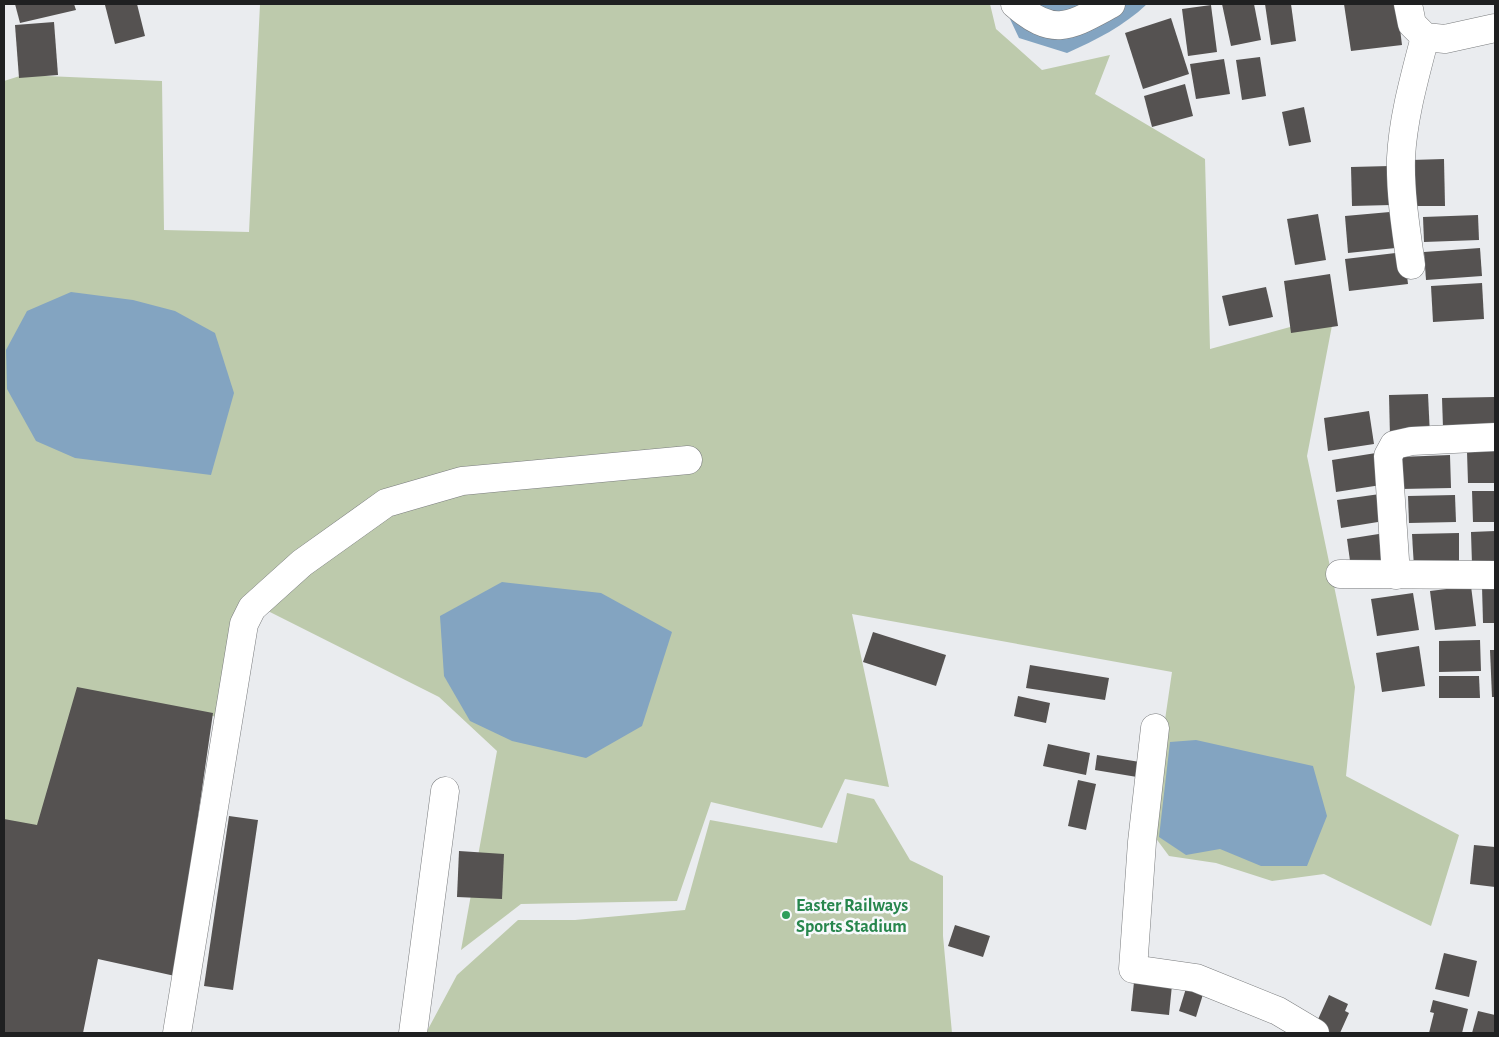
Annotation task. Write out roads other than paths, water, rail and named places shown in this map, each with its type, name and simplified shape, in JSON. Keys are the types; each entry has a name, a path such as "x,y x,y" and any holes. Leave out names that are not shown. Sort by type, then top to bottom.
{"street":[{"path":"1015,4 1029,16 1054,26 1077,22 1111,4"},
{"path":"1408,4 1412,24 1425,37 1445,39 1495,28"},
{"path":"1410,265 1401,186 1401,157 1408,111 1425,37"},
{"path":"1396,575 1388,456 1394,445 1412,441 1495,437"},
{"path":"177,1033 244,624 252,608 302,563 386,503 462,481 688,460"},
{"path":"1340,574 1495,575"},
{"path":"1155,728 1142,842 1133,969 1196,978 1278,1012 1315,1033"},
{"path":"413,1033 445,791"}],"water":[{"path":"1003,4 1147,4 1109,32 1067,53 1019,38"},
{"path":"71,292 133,300 175,311 215,333 234,393 211,475 75,458 36,441 7,389 6,350 27,311"},
{"path":"502,582 601,593 672,632 642,726 586,758 512,741 470,721 444,676 440,616"},
{"path":"1196,740 1313,766 1327,816 1307,866 1261,866 1220,849 1186,855 1159,837 1170,742"}],"place":[{"name":"Easter Railways Sports Stadium","path":"786,915"}]}
